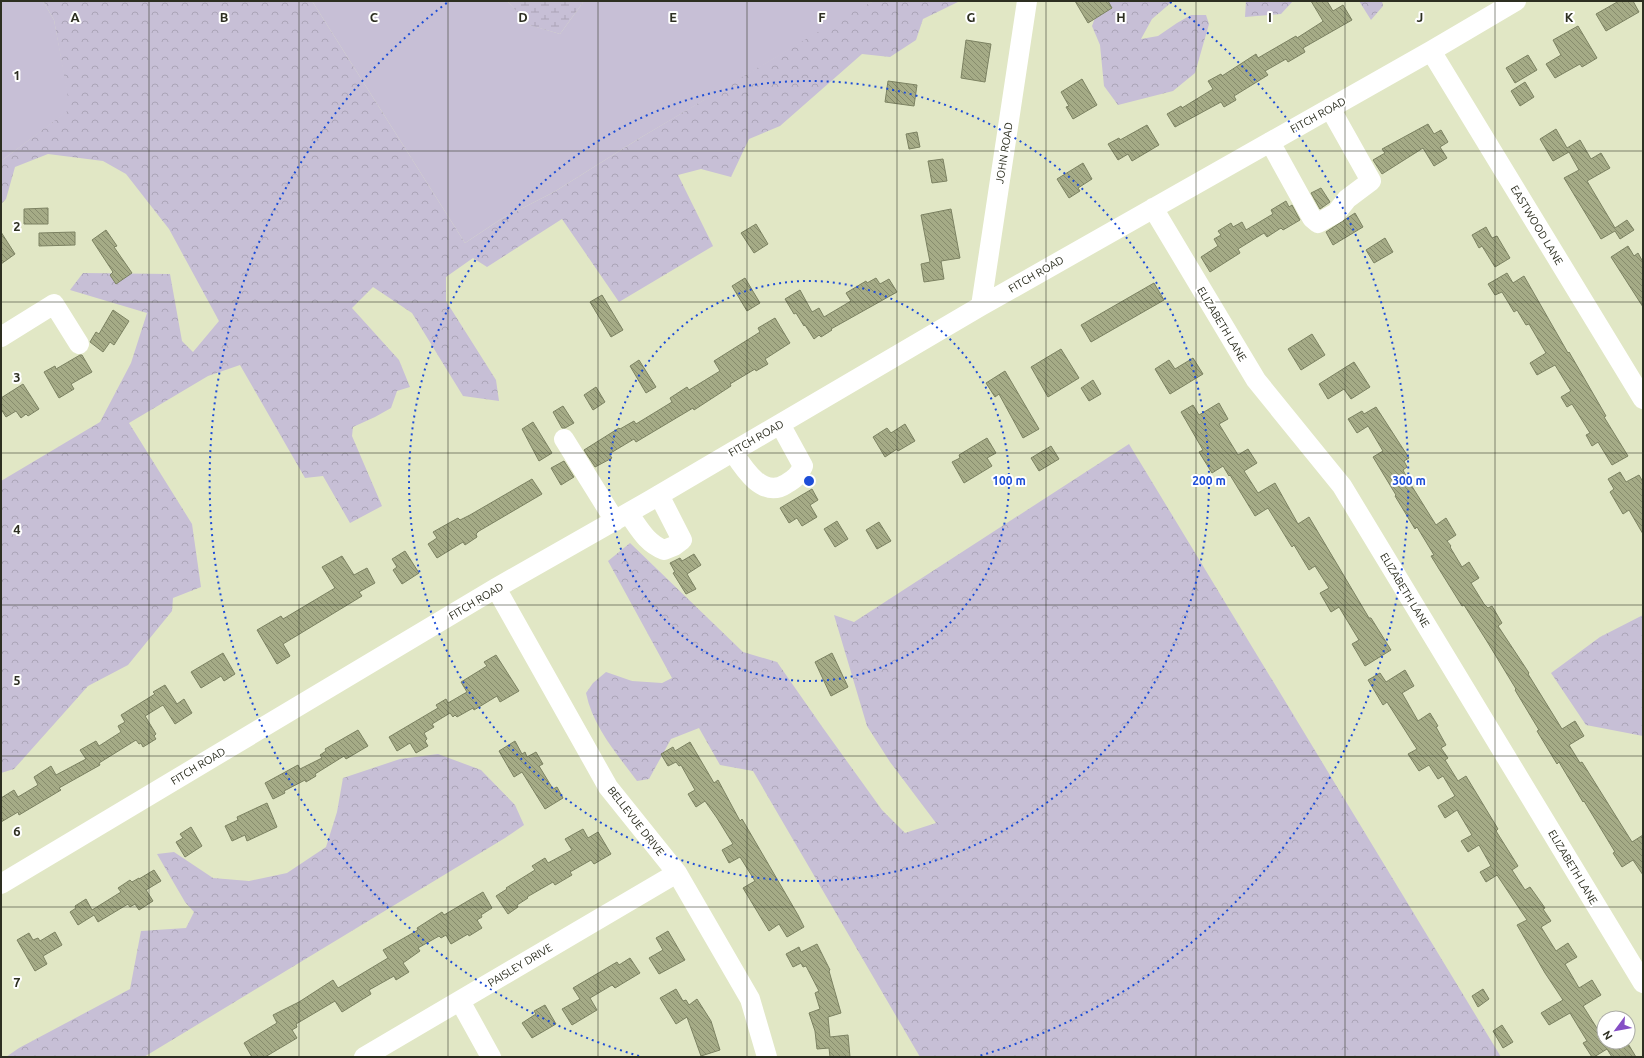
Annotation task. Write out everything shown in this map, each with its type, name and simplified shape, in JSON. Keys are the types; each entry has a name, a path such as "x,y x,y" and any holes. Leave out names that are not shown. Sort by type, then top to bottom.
{"street":[{"name":"JOHN ROAD","path":"981,306 1027,1"},
{"name":"FITCH ROAD","path":"1,884 496,588 622,517 981,306 1431,51 1516,1"},
{"name":"EASTWOOD LANE","path":"1431,51 1643,399"},
{"path":"1270,142 1312,218 1318,223 1336,213 1347,200 1371,182 1330,108"},
{"name":"ELIZABETH LANE","path":"1153,208 1256,380 1342,486 1643,983"},
{"path":"1,337 54,304 78,344"},
{"path":"733,452 745,470 756,481 769,488 781,488 797,478 803,466 780,424"},
{"path":"564,439 622,517 654,546 664,550 674,546 682,540 659,495"},
{"name":"BELLEVUE DRIVE","path":"496,588 608,787 677,873 750,999 767,1057"},
{"name":"PAISLEY DRIVE","path":"364,1057 677,873"},
{"path":"460,1001 491,1057"}],"green space":[{"path":"2,1 43,1 54,20 71,109 1,161 1,4"},
{"path":"43,1 312,1 465,243 501,219 554,192 640,138 853,11 874,1 960,1 923,19 916,40 890,57 862,54 780,126 749,139 731,177 701,169 678,175 713,246 619,302 562,219 487,267 473,258 446,277 446,301 496,380 499,401 463,396 412,313 373,287 352,308 399,360 410,387 397,391 391,408 353,427 352,436 382,506 350,523 323,476 305,478 240,365 208,376 129,423 192,524 201,587 173,598 172,611 128,665 88,686 14,769 1,773 1,481 100,422 131,363 147,313 70,290 83,273 170,274 182,341 193,352 219,321 169,229 126,174 103,161 48,154 15,167 6,199 1,204 1,161 70,109 54,20"},
{"path":"312,1 507,1 530,25 560,34 584,1 874,1 640,138 554,192 501,219 465,243"},
{"path":"507,1 584,1 560,34 529,25"},
{"path":"1101,1 1173,1 1152,19 1141,39 1158,36 1191,15 1206,15 1209,24 1195,73 1173,91 1118,105 1104,86 1100,45 1092,26"},
{"path":"1246,1 1293,1 1281,14 1245,17"},
{"path":"1359,1 1382,1 1383,6 1371,20"},
{"path":"1129,444 1501,1057 920,1057 753,771 720,765 699,728 671,739 649,779 637,781 600,729 589,705 586,693 593,683 606,672 632,681 662,683 672,678 608,561 630,543 743,652 777,662 882,810 905,833 936,823 890,762 867,726 834,615 854,622"},
{"path":"1643,615 1643,736 1586,725 1551,673 1600,637"},
{"path":"438,754 481,770 515,805 524,825 144,1057 6,1057 19,1048 130,989 141,931 186,928 194,912 185,902 157,854 174,852 213,878 249,881 287,873 326,847 337,812 343,778 400,759"}],"building":[{"path":"1075,1 1108,1 1112,8 1088,23"},
{"path":"1311,1 1327,1 1333,11 1343,5 1352,20 1303,48 1305,52 1288,62 1286,59 1265,71 1268,75 1234,96 1236,100 1224,107 1221,102 1175,127 1167,114 1181,106 1182,108 1213,89 1208,81 1221,74 1222,76 1256,54 1258,58 1296,36 1297,38 1322,22 1323,21"},
{"path":"1619,1 1633,1 1639,12 1606,31 1596,14"},
{"path":"1578,26 1597,58 1582,67 1580,64 1555,78 1546,64 1561,55 1553,40"},
{"path":"966,40 991,44 985,82 961,78"},
{"path":"1528,55 1537,70 1515,83 1506,68"},
{"path":"1082,79 1097,105 1073,119 1066,107 1069,106 1061,92"},
{"path":"888,81 917,85 914,106 885,102"},
{"path":"1525,82 1534,97 1520,106 1511,91"},
{"path":"1428,124 1434,134 1441,130 1448,142 1440,147 1447,158 1434,166 1423,148 1382,174 1373,160 1385,153 1382,149"},
{"path":"1147,125 1159,145 1132,161 1128,154 1118,160 1108,144 1119,138 1120,140"},
{"path":"1556,129 1567,148 1580,140 1591,159 1601,153 1610,168 1587,181 1615,228 1627,220 1634,230 1620,239 1615,231 1601,239 1564,178 1579,170 1569,152 1553,161 1540,139"},
{"path":"917,132 920,147 909,149 906,134"},
{"path":"943,159 947,181 932,183 928,161"},
{"path":"1083,163 1092,179 1078,188 1080,191 1069,198 1057,179"},
{"path":"1321,188 1330,202 1320,209 1311,193"},
{"path":"1286,201 1289,207 1292,205 1300,220 1283,230 1281,228 1267,237 1264,233 1238,249 1240,253 1210,272 1201,257 1218,246 1214,239 1221,235 1218,231 1231,223 1233,227 1242,222 1246,230 1273,214 1271,210"},
{"path":"48,208 48,224 24,224 24,209"},
{"path":"951,209 960,258 941,261 944,279 924,282 921,264 930,262 921,215"},
{"path":"1355,213 1363,227 1333,245 1326,232"},
{"path":"756,224 768,244 754,253 741,233"},
{"path":"1486,227 1492,238 1497,236 1510,258 1495,267 1482,246 1479,248 1472,235"},
{"path":"106,230 117,246 114,247 132,273 116,284 110,275 113,272 92,240"},
{"path":"1,232 15,254 1,264"},
{"path":"75,232 75,245 39,246 39,233"},
{"path":"1385,238 1393,252 1374,263 1366,250"},
{"path":"1628,246 1634,256 1638,253 1643,262 1643,307 1611,257"},
{"path":"1507,273 1513,283 1524,276 1606,416 1604,417 1628,456 1612,465 1598,442 1592,446 1586,435 1590,433 1572,404 1567,407 1561,397 1571,391 1555,365 1537,375 1530,363 1546,353 1529,324 1526,325 1517,310 1514,312 1502,292 1495,295 1488,284"},
{"path":"745,278 760,303 747,311 732,286"},
{"path":"876,278 880,284 889,279 897,292 831,329 832,330 821,337 819,335 814,339 796,313 794,314 785,299 800,290 812,312 819,308 824,317 851,301 846,293 866,281 867,283"},
{"path":"1154,283 1164,300 1091,342 1081,325"},
{"path":"602,295 623,330 611,337 590,302"},
{"path":"113,310 129,321 114,345 110,342 103,352 90,342 96,332 99,334"},
{"path":"775,318 790,343 765,359 768,364 756,371 755,369 730,384 731,386 694,410 693,408 636,442 634,439 609,454 612,458 595,467 584,450 619,428 620,429 634,421 636,424 672,402 670,398 687,387 689,390 720,371 714,361 760,332 758,328"},
{"path":"1312,334 1325,355 1301,370 1288,349"},
{"path":"1061,349 1079,378 1048,397 1031,367"},
{"path":"82,355 92,372 71,384 74,389 59,398 44,372 55,366 56,369"},
{"path":"1193,358 1203,374 1170,394 1155,369 1169,360 1175,369"},
{"path":"639,360 656,387 646,393 630,366"},
{"path":"1354,362 1370,387 1351,399 1344,389 1328,399 1319,384"},
{"path":"1005,371 1039,429 1023,438 999,394 995,397 986,383"},
{"path":"1093,380 1101,394 1089,401 1081,388"},
{"path":"23,384 39,409 28,416 26,414 21,418 16,411 6,417 1,409 1,398"},
{"path":"596,387 605,402 593,410 584,395"},
{"path":"1219,403 1228,419 1219,424 1238,455 1248,449 1257,463 1244,471 1258,493 1275,483 1298,524 1309,517 1369,618 1371,618 1391,650 1365,666 1352,644 1359,640 1339,607 1331,612 1320,593 1329,588 1315,566 1309,570 1294,545 1292,547 1268,508 1255,516 1223,466 1212,473 1199,452 1203,450 1181,412 1193,405 1199,415"},
{"path":"563,406 574,423 565,428 562,428 553,412"},
{"path":"1376,407 1409,458 1404,461 1407,467 1403,470 1408,480 1436,525 1446,518 1456,535 1447,541 1451,546 1450,547 1462,567 1469,562 1479,578 1471,583 1484,604 1488,608 1492,606 1502,623 1498,626 1529,673 1528,674 1562,729 1575,721 1584,736 1569,745 1580,763 1582,762 1632,842 1643,835 1643,875 1633,860 1622,867 1613,853 1615,852 1584,801 1583,802 1559,762 1557,764 1537,731 1539,730 1488,643 1464,605 1462,606 1431,556 1434,555 1417,527 1415,529 1395,496 1396,495 1373,457 1383,451 1368,426 1357,433 1348,419 1362,411 1364,414"},
{"path":"533,422 552,453 539,461 522,429"},
{"path":"905,424 915,441 898,451 897,449 885,457 873,437 887,428 891,433"},
{"path":"987,438 996,453 987,458 992,466 964,483 952,462 960,458 959,455"},
{"path":"1051,446 1059,459 1039,471 1031,458"},
{"path":"564,461 574,477 561,485 551,468"},
{"path":"1620,472 1626,482 1639,475 1643,482 1643,534 1629,510 1623,514 1610,492 1614,489 1608,479"},
{"path":"532,479 542,494 479,531 476,534 477,537 465,545 463,542 437,558 428,544 437,538 433,532 458,518 460,520 470,515"},
{"path":"812,489 818,500 810,505 817,517 802,526 797,518 789,523 780,508"},
{"path":"837,521 848,539 835,547 824,529"},
{"path":"879,522 891,541 877,549 866,530"},
{"path":"405,551 419,573 402,584 393,570 397,567 392,559"},
{"path":"694,554 701,565 687,574 696,589 686,594 673,573 675,572 670,563 680,558 682,561"},
{"path":"342,556 354,575 367,568 375,583 359,592 362,596 283,644 290,656 277,664 257,630 281,616 283,619 335,588 322,567"},
{"path":"223,653 235,674 224,681 221,676 201,688 191,672"},
{"path":"832,653 848,687 831,696 815,662"},
{"path":"496,655 519,691 500,702 497,696 474,710 473,708 457,717 455,715 453,717 450,713 432,724 434,727 424,733 427,739 425,741 428,746 416,753 410,743 397,751 389,737 438,708 436,705 446,699 448,703 467,692 461,682 487,666 484,662"},
{"path":"1405,670 1414,686 1402,693 1418,721 1430,713 1438,726 1436,727 1446,745 1441,748 1448,758 1445,760 1458,781 1466,776 1498,829 1496,831 1518,866 1512,870 1525,890 1530,887 1545,908 1543,909 1551,921 1541,927 1556,951 1568,943 1577,957 1565,964 1579,988 1592,980 1601,995 1583,1006 1596,1027 1596,1050 1605,1050 1594,1057 1592,1057 1583,1043 1587,1041 1570,1013 1549,1025 1541,1013 1563,1000 1545,973 1517,925 1527,920 1497,875 1486,882 1480,872 1491,866 1479,845 1468,852 1461,841 1472,835 1457,810 1445,818 1438,806 1455,796 1443,776 1438,779 1429,765 1419,771 1408,754 1417,749 1387,702 1383,705 1368,680 1380,673 1386,682"},
{"path":"165,685 177,704 184,699 192,713 175,724 163,705 145,716 156,734 154,736 156,739 143,747 141,743 139,744 136,740 99,763 100,765 59,788 61,790 19,815 18,812 1,822 1,798 14,790 18,797 38,785 34,777 51,766 56,775 86,759 80,750 96,741 99,746 121,732 118,726 125,722 121,715 155,694 153,692"},
{"path":"358,730 368,746 346,759 344,756 315,774 316,776 284,791 285,793 273,799 265,783 298,765 300,769 322,758 320,755 326,751 325,749"},
{"path":"515,741 522,754 525,752 527,757 536,752 543,764 539,766 553,789 557,787 563,798 545,809 522,772 514,777 499,751"},
{"path":"690,742 714,783 718,780 740,821 742,819 804,927 787,937 779,924 769,931 743,888 755,881 740,857 729,863 722,850 733,844 705,801 696,807 688,794 695,790 681,765 679,766 676,762 668,766 661,754 673,747 675,751"},
{"path":"267,803 277,827 247,841 245,835 232,841 225,826 238,820 237,817"},
{"path":"191,827 202,846 185,857 176,842 183,838 180,834"},
{"path":"583,829 588,838 598,832 611,854 594,864 591,860 570,872 572,875 555,885 553,882 527,897 528,898 517,905 518,907 508,914 496,896 535,870 532,866 545,858 548,863 572,850 565,839"},
{"path":"154,870 161,881 146,890 153,901 139,910 135,904 130,907 128,904 98,922 94,915 78,925 70,912 76,908 75,906 86,899 92,910 121,892 118,888 130,880 132,882"},
{"path":"483,892 492,908 481,915 482,917 477,920 482,928 451,944 446,935 441,938 439,936 418,948 420,951 403,963 409,972 396,980 394,976 369,990 371,994 342,1012 335,1001 296,1024 297,1027 292,1030 297,1038 265,1057 252,1057 244,1043 277,1023 273,1015 299,1002 333,980 338,988 388,958 383,950 418,930 417,928 442,912 444,915"},
{"path":"668,931 685,960 659,974 649,958 663,950 656,938"},
{"path":"55,932 62,945 43,956 47,964 35,971 17,940 29,933 33,940 38,938 40,941"},
{"path":"817,944 830,970 829,971 841,1013 828,1017 830,1037 848,1035 850,1057 830,1057 829,1048 817,1049 815,1031 809,1013 820,1009 815,993 819,991 806,966 803,967 801,963 793,967 786,954 799,947 801,952"},
{"path":"630,958 640,973 615,988 612,985 590,998 597,1010 572,1025 562,1009 580,999 573,988 617,962 619,965"},
{"path":"676,989 683,1001 686,1000 689,1005 697,999 711,1021 720,1050 701,1056 687,1017 676,1024 660,998"},
{"path":"1483,989 1489,999 1478,1007 1472,996"},
{"path":"545,1005 556,1024 532,1038 522,1023 536,1014 534,1011"},
{"path":"1502,1025 1513,1042 1503,1048 1493,1031"},
{"path":"1608,1050 1632,1050 1636,1057 1612,1057"}]}
